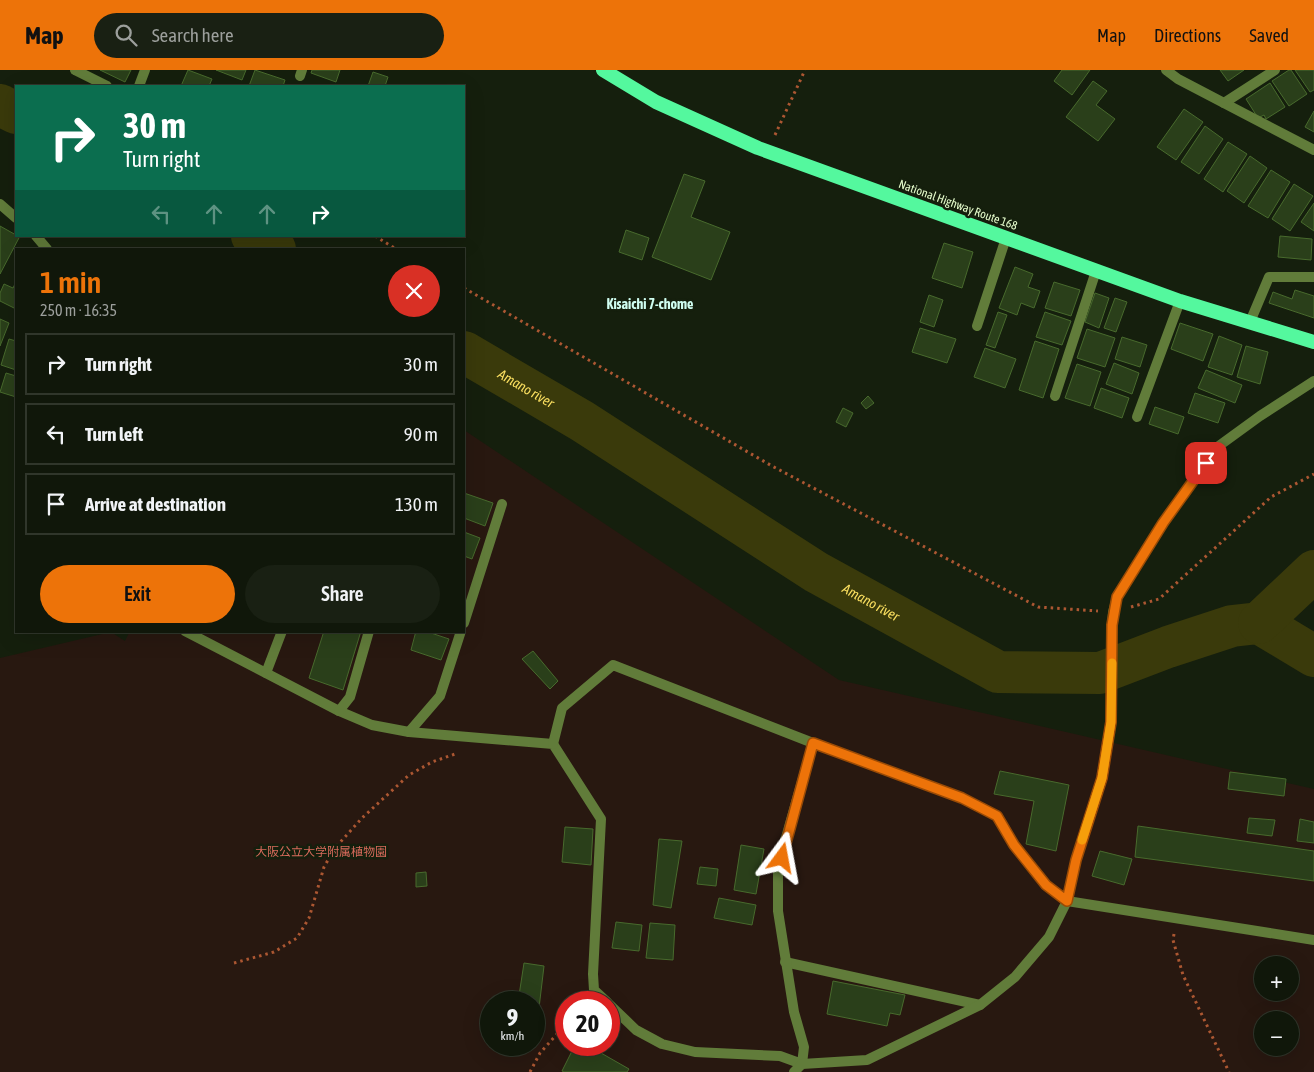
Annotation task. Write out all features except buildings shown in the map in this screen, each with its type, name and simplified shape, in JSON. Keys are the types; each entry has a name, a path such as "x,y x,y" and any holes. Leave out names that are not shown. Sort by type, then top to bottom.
{"highway":[{"name":"National Highway Route 168","path":"603,70 656,102 768,151 1180,301 1314,342"}],"street":[{"path":"75,70 105,85"},
{"path":"139,85 145,70"},
{"path":"1166,70 1314,150"},
{"path":"1224,103 1275,70"},
{"path":"0,204 15,217"},
{"path":"37,237 47,248"},
{"path":"977,326 1006,238"},
{"path":"1056,396 1096,271"},
{"path":"1250,322 1268,276 1314,277"},
{"path":"1138,418 1180,301"},
{"path":"620,1015 636,1030 662,1044 695,1052 780,1056 802,1064 867,1060 980,1005 1015,977 1049,937 1067,901 1076,860 1102,778 1111,722 1112,625 1117,597 1163,523 1216,448 1260,416 1314,381"},
{"path":"465,620 502,504"},
{"path":"189,633 339,711 372,725 409,732 553,744"},
{"path":"266,673 281,633"},
{"path":"339,711 350,697 368,633"},
{"path":"409,732 440,696 460,633"},
{"path":"595,991 601,819 553,744 562,708 614,665 813,743 962,798 997,816 1014,845 1046,885 1067,901 1314,940"},
{"path":"794,1072 802,1064 804,1047 794,1012 785,962 778,911 778,874 785,841 813,743"},
{"path":"785,962 980,1005"}],"path":[{"path":"768,151 804,70"},
{"path":"377,237 394,248"},
{"path":"465,289 772,466 1038,607 1113,612 1159,599 1270,497 1314,474"},
{"path":"234,963 274,952 296,938 309,918 324,867 335,848 362,818 409,776 432,762 460,752"},
{"path":"1178,918 1173,940 1183,975 1229,1072"},
{"path":"530,1072 540,1053 555,1036"}],"green space":[{"name":"大阪公立大学附属植物園","path":"465,431 839,680 1314,789 1314,1072 0,1072 0,658 113,633 125,641 129,633 465,633"}],"waterway":[{"name":"Amano river","path":"0,105 15,112"},
{"name":"Amano river","path":"254,237 273,248"},
{"name":"Amano river","path":"465,353 582,421 816,572 998,672 1100,673 1168,647 1232,626 1259,623 1314,656"},
{"path":"1259,623 1314,571"}],"slow traffic":[{"path":"1082,840 1102,778 1111,722 1112,663"}],"district":[{"name":"Kisaichi 7-chome","path":"650,304"}],"route":[{"path":"782,858 785,841 813,743 962,798 997,816 1014,845 1046,885 1067,901 1076,860 1102,778 1111,722 1112,625 1117,597 1163,523 1206,463"}]}
